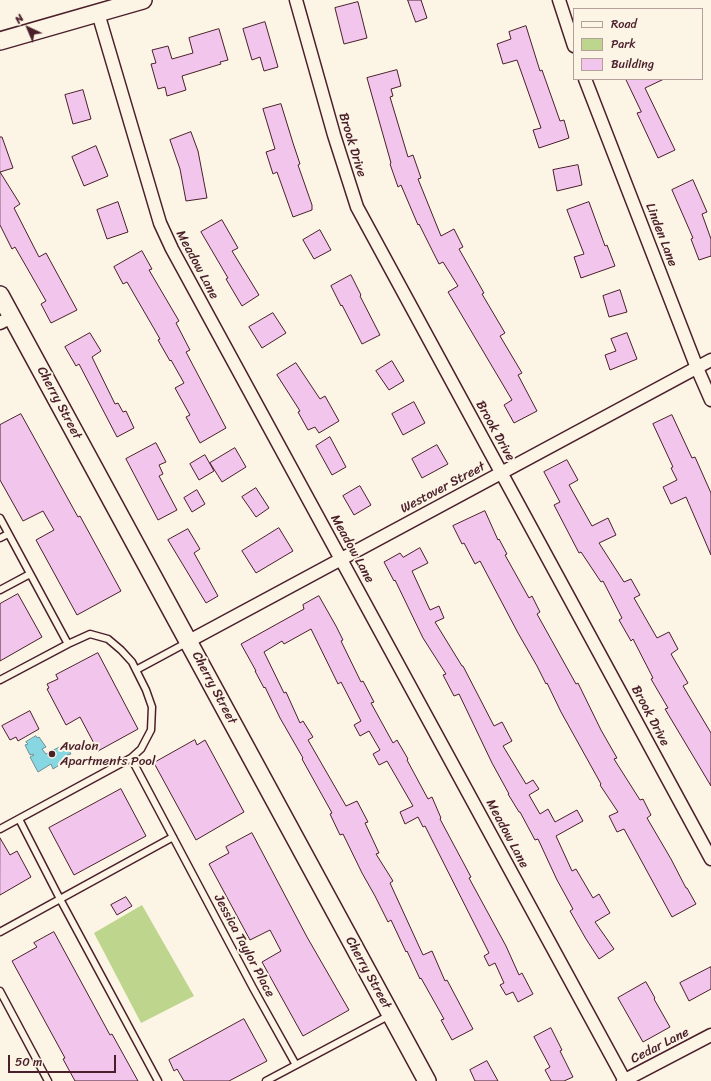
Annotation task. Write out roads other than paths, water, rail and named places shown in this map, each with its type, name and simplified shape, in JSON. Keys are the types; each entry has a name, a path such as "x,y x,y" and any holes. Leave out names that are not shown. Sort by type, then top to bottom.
{"street":[{"path":"0,41 143,0"},
{"name":"Brook Drive","path":"296,0 334,135 358,206 711,859"},
{"path":"559,0 573,43"},
{"name":"Meadow Lane","path":"98,13 160,223 172,249 342,559 624,1081"},
{"name":"Linden Lane","path":"586,80 697,368 711,400"},
{"name":"Cherry Street","path":"0,295 6,320 189,641 427,1081"},
{"name":"Westover Street","path":"189,641 711,360"},
{"name":"Cedar Lane","path":"624,1081 711,1035"}],"lane":[{"path":"0,518 68,644"},
{"path":"0,538 8,534"},
{"path":"0,590 30,574"},
{"path":"0,680 90,634 108,639 132,662 146,690 152,707 151,730 141,749 131,758 0,829"},
{"path":"136,670 189,641"},
{"name":"Jessica Taylor Place","path":"131,758 253,988 296,1065"},
{"path":"19,819 60,900 158,1081"},
{"path":"0,932 173,837"},
{"path":"0,991 48,1081"},
{"path":"266,1081 391,1014"}],"water":[{"name":"Avalon Apartments Pool","path":"36,736 37,738 39,737 46,747 42,749 46,754 65,744 71,754 67,755 69,759 53,769 51,764 38,772 30,757 34,755 30,755 25,745 28,744 26,742"}],"place":[{"name":"Avalon Apartments Pool","path":"52,754"}]}
